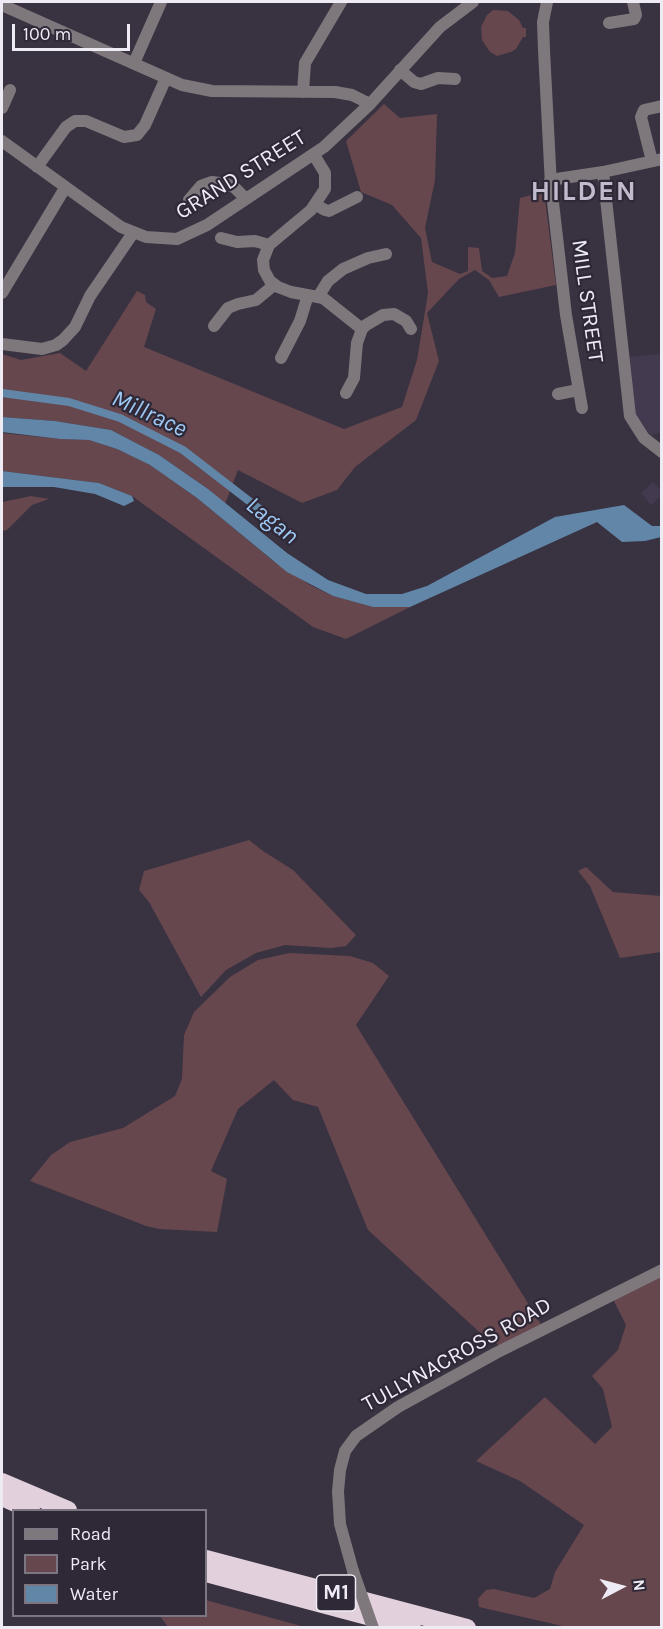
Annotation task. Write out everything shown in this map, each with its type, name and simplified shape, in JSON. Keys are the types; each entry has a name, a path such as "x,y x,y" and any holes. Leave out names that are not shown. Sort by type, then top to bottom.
{"highway":[{"path":"2,1482 66,1509"},
{"path":"2,1497 29,1509"},
{"name":"M1","path":"207,1559 467,1628"},
{"name":"M1","path":"207,1573 412,1628"}],"street":[{"path":"134,63 161,2"},
{"path":"303,92 305,63 341,2"},
{"name":"GRAND STREET","path":"2,141 121,227 155,239 177,239 207,225 314,155 350,125 440,27 473,2"},
{"name":"MILL STREET","path":"547,2 544,9 543,40 550,180 566,315 582,408"},
{"path":"609,23 634,19 636,15 633,2"},
{"path":"2,4 166,78 205,91 344,93 370,104"},
{"path":"400,70 414,82 421,84 438,78 455,79"},
{"path":"37,167 66,127 75,121 87,121 124,137 137,135 145,125 166,78"},
{"path":"550,180 603,172 657,160 641,117 644,110 662,106"},
{"path":"314,155 326,178 325,189 316,205 269,245 264,254 263,265 274,285 291,292 328,301 362,329"},
{"path":"603,172 630,416 644,438 662,452"},
{"path":"189,200 201,186 212,182 227,184 235,188 246,199"},
{"path":"2,293 64,188"},
{"path":"316,205 329,210 357,197"},
{"path":"2,344 42,349 63,340 75,327 90,296 133,233"},
{"path":"221,238 269,245"},
{"path":"281,358 313,296 328,280 343,269 368,258 386,254"},
{"path":"214,326 228,308 256,300 274,285"},
{"path":"346,393 354,378 355,352 362,329 383,315 389,314 401,317 411,329"},
{"name":"MILL STREET","path":"558,394 578,390"},
{"name":"TULLYNACROSS ROAD","path":"373,1628 352,1571 340,1524 338,1491 340,1470 345,1451 356,1436 398,1407 496,1353 662,1270"}],"shaded area":[{"path":"661,354 661,433 650,435 634,412 628,357"},
{"path":"653,482 661,491 661,496 651,505 641,493"}],"green space":[{"path":"493,10 508,11 519,20 523,28 526,28 526,37 523,37 516,49 497,56 490,52 482,40 481,27 487,15"},
{"path":"384,104 400,118 437,114 435,180 425,228 432,262 460,274 468,271 468,247 479,248 482,271 492,278 507,276 515,253 520,198 544,192 556,285 499,297 489,280 475,270 459,279 427,313 439,361 416,420 355,467 337,490 302,503 238,470 225,504 208,489 159,455 111,430 55,421 2,417 2,354 21,360 60,353 86,371 137,291 145,295 146,302 156,309 144,347 344,429 402,407 417,360 428,293 421,238 392,205 361,192 346,141"},
{"path":"2,433 89,440 117,449 150,465 197,498 272,560 310,585 333,596 373,607 410,607 346,639 313,627 132,496 99,483 2,471"},
{"path":"31,496 49,499 32,505 7,530 2,531 2,502"},
{"path":"249,840 293,870 356,935 346,946 331,948 285,945 256,953 226,970 201,997 149,902 139,890 144,871"},
{"path":"586,867 613,892 661,896 661,952 620,958 590,886 578,871"},
{"path":"289,953 350,956 373,963 389,976 356,1025 542,1326 500,1347 495,1342 489,1341 368,1230 318,1107 293,1100 274,1080 238,1109 211,1171 227,1179 217,1232 159,1229 146,1226 30,1181 51,1155 70,1142 123,1128 175,1096 182,1079 184,1035 194,1012 230,977 258,960"},
{"path":"661,1275 661,1627 567,1627 479,1607 478,1599 486,1590 494,1589 534,1598 550,1589 555,1572 584,1525 520,1481 476,1461 545,1397 595,1444 612,1427 603,1389 592,1376 618,1350 626,1325 613,1299"},
{"path":"207,1600 305,1627 168,1627 161,1617 207,1617"}],"water":[{"name":"Lagan","path":"2,417 55,421 111,430 159,455 208,489 287,553 328,580 366,594 402,594 427,586 555,517 624,505 652,526 661,526 661,537 645,541 622,542 597,522 410,607 373,607 333,596 287,572 197,498 150,465 117,449 89,440 2,432"},
{"path":"2,471 99,483 132,496 134,501 124,506 95,494 54,487 2,487"}],"waterway":[{"name":"Millrace","path":"2,393 69,402 120,418 183,450 262,511"}],"district":[{"name":"HILDEN","path":"584,192"}]}
